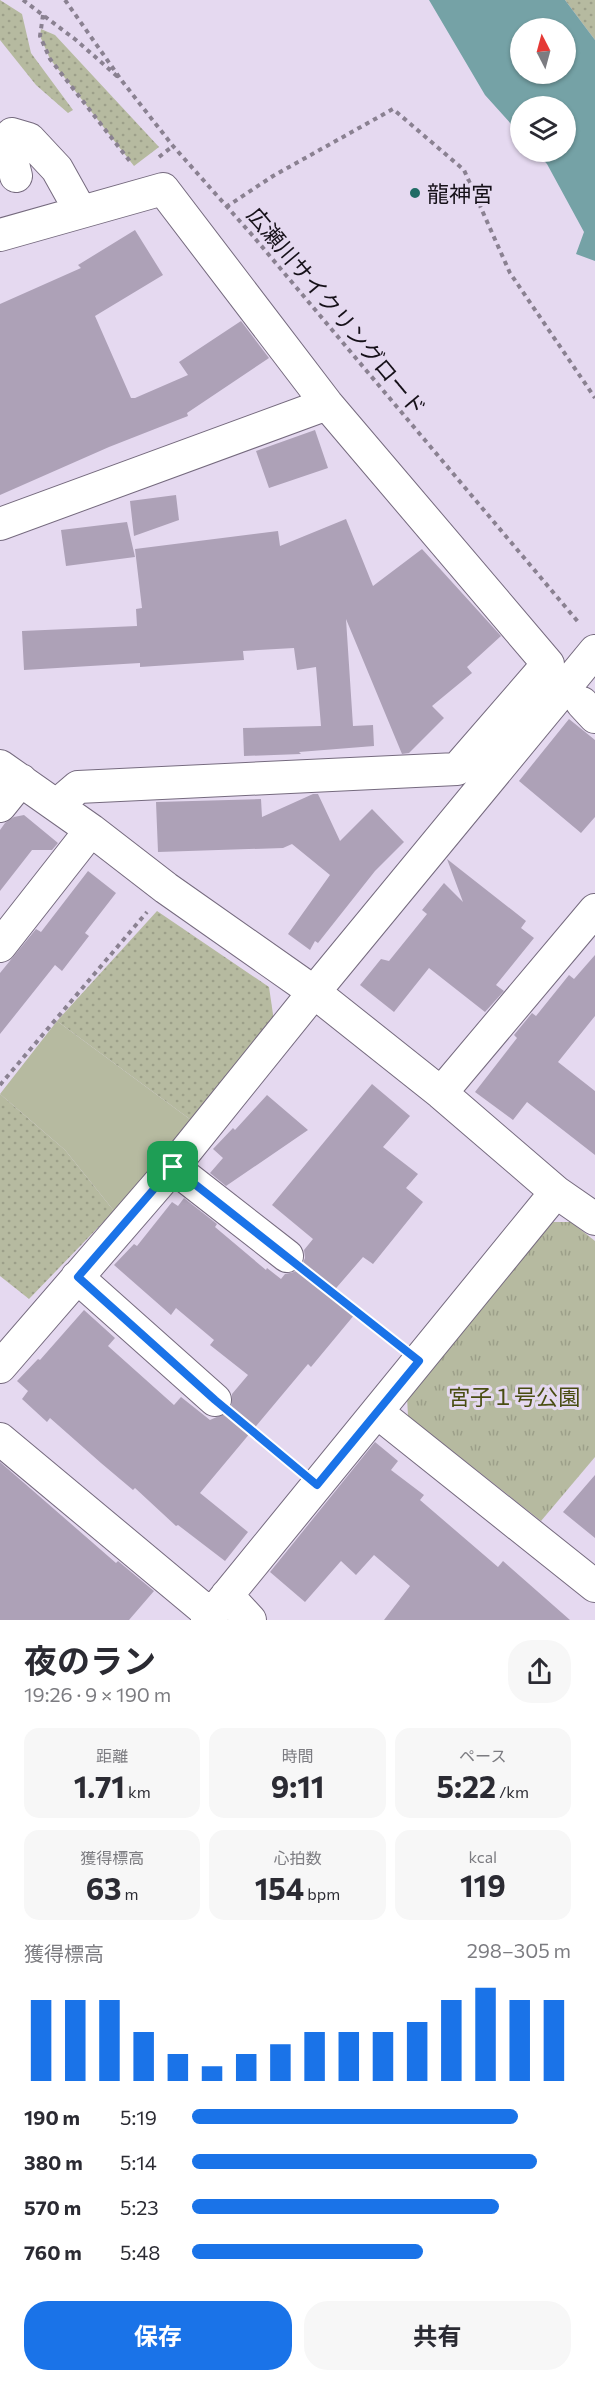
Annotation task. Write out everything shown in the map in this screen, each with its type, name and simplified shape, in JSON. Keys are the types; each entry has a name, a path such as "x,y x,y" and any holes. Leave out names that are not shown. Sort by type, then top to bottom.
{"street":[{"path":"16,176 11,156 12,134 29,139 57,169 81,212"},
{"path":"0,235 163,189 327,404 548,664 457,769 78,787 57,805"},
{"path":"0,524 327,404"},
{"path":"0,1367 173,1167 593,647"},
{"path":"0,806 10,773 91,830 166,888 314,992 441,1092 556,1192 595,1219"},
{"path":"0,946 91,830"},
{"path":"441,1092 595,910"},
{"path":"173,1167 287,1256"},
{"path":"215,1610 556,1192"},
{"path":"78,1277 215,1400"},
{"path":"377,1412 595,1586"},
{"path":"0,1439 215,1610 250,1620"}],"path":[{"path":"23,0 76,40 123,81"},
{"name":"広瀬川サイクリングロード","path":"65,0 173,146 260,245 579,624 593,647"},
{"path":"44,15 40,36 50,59 154,191"},
{"path":"226,207 273,176 393,109 464,170 510,273 595,398"},
{"path":"0,1085 166,888"},
{"path":"287,1256 419,1361"},
{"path":"215,1400 317,1485"}],"green space":[{"path":"0,0 22,14 31,53 73,110 68,113 36,85 0,40"},
{"path":"565,0 595,0 595,40"},
{"path":"41,29 55,35 159,147 134,166 50,59 40,36"},
{"path":"157,911 269,987 274,1021 191,1120 57,1021"},
{"path":"57,1021 191,1120 114,1211 65,1150 0,1094"},
{"path":"0,1094 65,1150 114,1211 29,1299 0,1276"},
{"name":"宮子１号公園","path":"553,1222 571,1222 595,1241 595,1457 541,1521 408,1416 407,1397"}],"shaded area":[{"path":"429,0 565,0 595,40 595,261 576,254 584,232 545,162 576,162 576,96 510,96 510,123 485,95"}],"building":[{"path":"135,230 163,275 95,316 131,398 188,375 179,362 241,321 269,358 187,413 188,416 109,447 0,495 0,304 81,268 78,265"},
{"path":"315,430 328,468 269,488 256,451"},
{"path":"176,495 179,520 134,536 130,501"},
{"path":"346,519 373,586 422,549 501,636 467,667 472,673 432,706 444,718 409,753 402,754 346,619 353,726 373,725 374,746 299,752 301,754 244,756 243,728 321,726 316,667 297,670 294,648 243,651 244,660 140,667 140,663 24,670 22,631 137,626 136,609 142,608 135,549 278,531 280,546"},
{"path":"127,522 135,557 66,566 61,530"},
{"path":"569,719 595,740 595,817 581,833 519,781"},
{"path":"313,794 318,794 340,841 372,809 404,842 375,871 318,943 315,941 310,950 288,934 330,875 292,844 283,848 158,852 156,802 261,799 262,817"},
{"path":"24,815 58,843 52,850 32,850 0,891 0,830 14,817"},
{"path":"447,859 526,921 521,928 534,938 496,985 504,991 485,1012 429,968 394,1012 360,985 381,959 389,961 427,914 422,910 444,883 463,902"},
{"path":"88,871 116,893 85,933 89,936 62,971 55,965 0,1034 0,973 36,929 41,932"},
{"path":"595,955 595,1016 558,1062 595,1091 595,1155 527,1102 513,1120 475,1092 517,1038 514,1035 532,1013 536,1016 569,975 574,979"},
{"path":"372,1084 410,1116 383,1147 418,1174 406,1188 423,1202 373,1264 363,1257 331,1294 355,1314 311,1367 308,1364 200,1493 248,1532 225,1561 178,1525 176,1526 135,1488 133,1490 50,1418 47,1422 22,1399 28,1391 17,1381 38,1359 40,1360 84,1310 115,1338 108,1346 174,1405 181,1397 210,1420 228,1412 232,1404 232,1394 248,1375 210,1345 214,1340 176,1308 171,1315 114,1265 134,1244 137,1246 172,1202 178,1206 184,1198 217,1224 215,1227 266,1270 267,1268 281,1279 285,1274 294,1272 301,1267 305,1258 304,1250 313,1239 272,1205"},
{"path":"267,1095 308,1130 226,1186 210,1173 223,1158 213,1149 233,1128 235,1130"},
{"path":"375,1442 398,1461 391,1470 424,1495 420,1500 498,1567 503,1561 570,1620 384,1620 410,1586 374,1555 356,1575 341,1561 305,1602 270,1572"},
{"path":"0,1462 116,1563 118,1561 154,1591 129,1620 0,1620"},
{"path":"595,1475 595,1538 563,1512"}],"place":[{"name":"龍神宮","path":"415,193"}],"route":[{"path":"173,1167 419,1361 317,1485 215,1400 78,1277 173,1167"}]}
